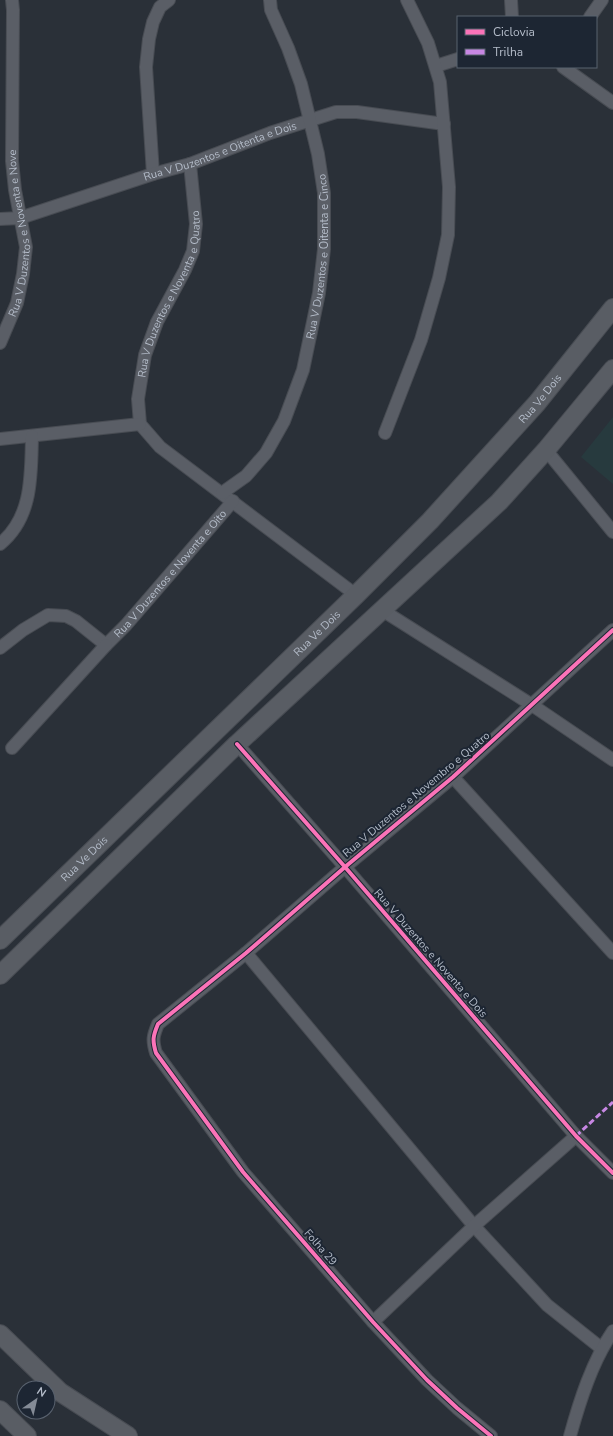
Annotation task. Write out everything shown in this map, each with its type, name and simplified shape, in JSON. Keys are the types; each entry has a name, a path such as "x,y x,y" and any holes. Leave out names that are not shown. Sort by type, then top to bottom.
{"main road":[{"name":"Rua Ve Dois","path":"0,940 356,595 430,521 537,403 613,308"},
{"path":"0,975 237,744 499,502 546,450 613,369"},
{"path":"0,1334 60,1392 128,1436"},
{"path":"0,1410 27,1436"}],"street":[{"name":"Rua V Duzentos e Noventa e Nove","path":"0,343 17,302 23,274 26,247 20,218 12,161 12,0"},
{"path":"153,174 149,124 147,60 149,38 152,22 160,7 169,0"},
{"name":"Rua V Duzentos e Oitenta e Cinco","path":"222,493 246,476 266,453 284,421 303,370 319,293 324,249 324,193 318,154 301,84 288,48 271,10 270,0"},
{"path":"385,433 421,340 439,278 448,235 449,187 440,82 428,43 407,0"},
{"path":"511,0 512,16"},
{"path":"591,16 602,0"},
{"path":"436,66 457,59"},
{"path":"564,68 613,103"},
{"name":"Rua V Duzentos e Oitenta e Dois","path":"0,219 20,218 153,174 190,164 270,133 336,112 357,112 444,124"},
{"name":"Rua V Duzentos e Noventa e Quatro","path":"140,424 138,399 145,355 157,322 185,270 193,251 196,224 190,164"},
{"path":"0,438 140,424 160,447 356,595"},
{"path":"0,544 9,537 23,517 31,482 32,436"},
{"path":"546,450 613,532"},
{"name":"Rua V Duzentos e Noventa e Oito","path":"12,748 126,625 233,502"},
{"path":"382,610 532,705 613,760"},
{"name":"Rua V Duzentos e Noventa e Oito","path":"0,648 23,630 48,615 66,616 106,645"},
{"name":"Rua V Duzentos e Novembro e Quatro","path":"156,1053 152,1043 153,1035 158,1024 246,953 345,866 453,777 613,630"},
{"name":"Rua V Duzentos e Noventa e Dois","path":"237,744 345,866 576,1136 613,1173"},
{"path":"453,777 613,953"},
{"path":"246,953 474,1226 547,1304 601,1348"},
{"name":"Folha 29","path":"156,1053 243,1172 373,1322 427,1380 457,1408 491,1436"},
{"path":"373,1322 474,1226 576,1136"},
{"path":"570,1436 601,1348 613,1331"}],"green space":[{"path":"613,417 613,484 581,457"}],"marked path":[{"path":"576,1136 613,1102"}],"cycle path":[{"path":"491,1436 457,1408 427,1380 373,1322 243,1172 156,1053 154,1038 158,1024 246,953 345,867 453,777 613,630"},
{"path":"237,744 345,867 576,1136 613,1173"}]}
